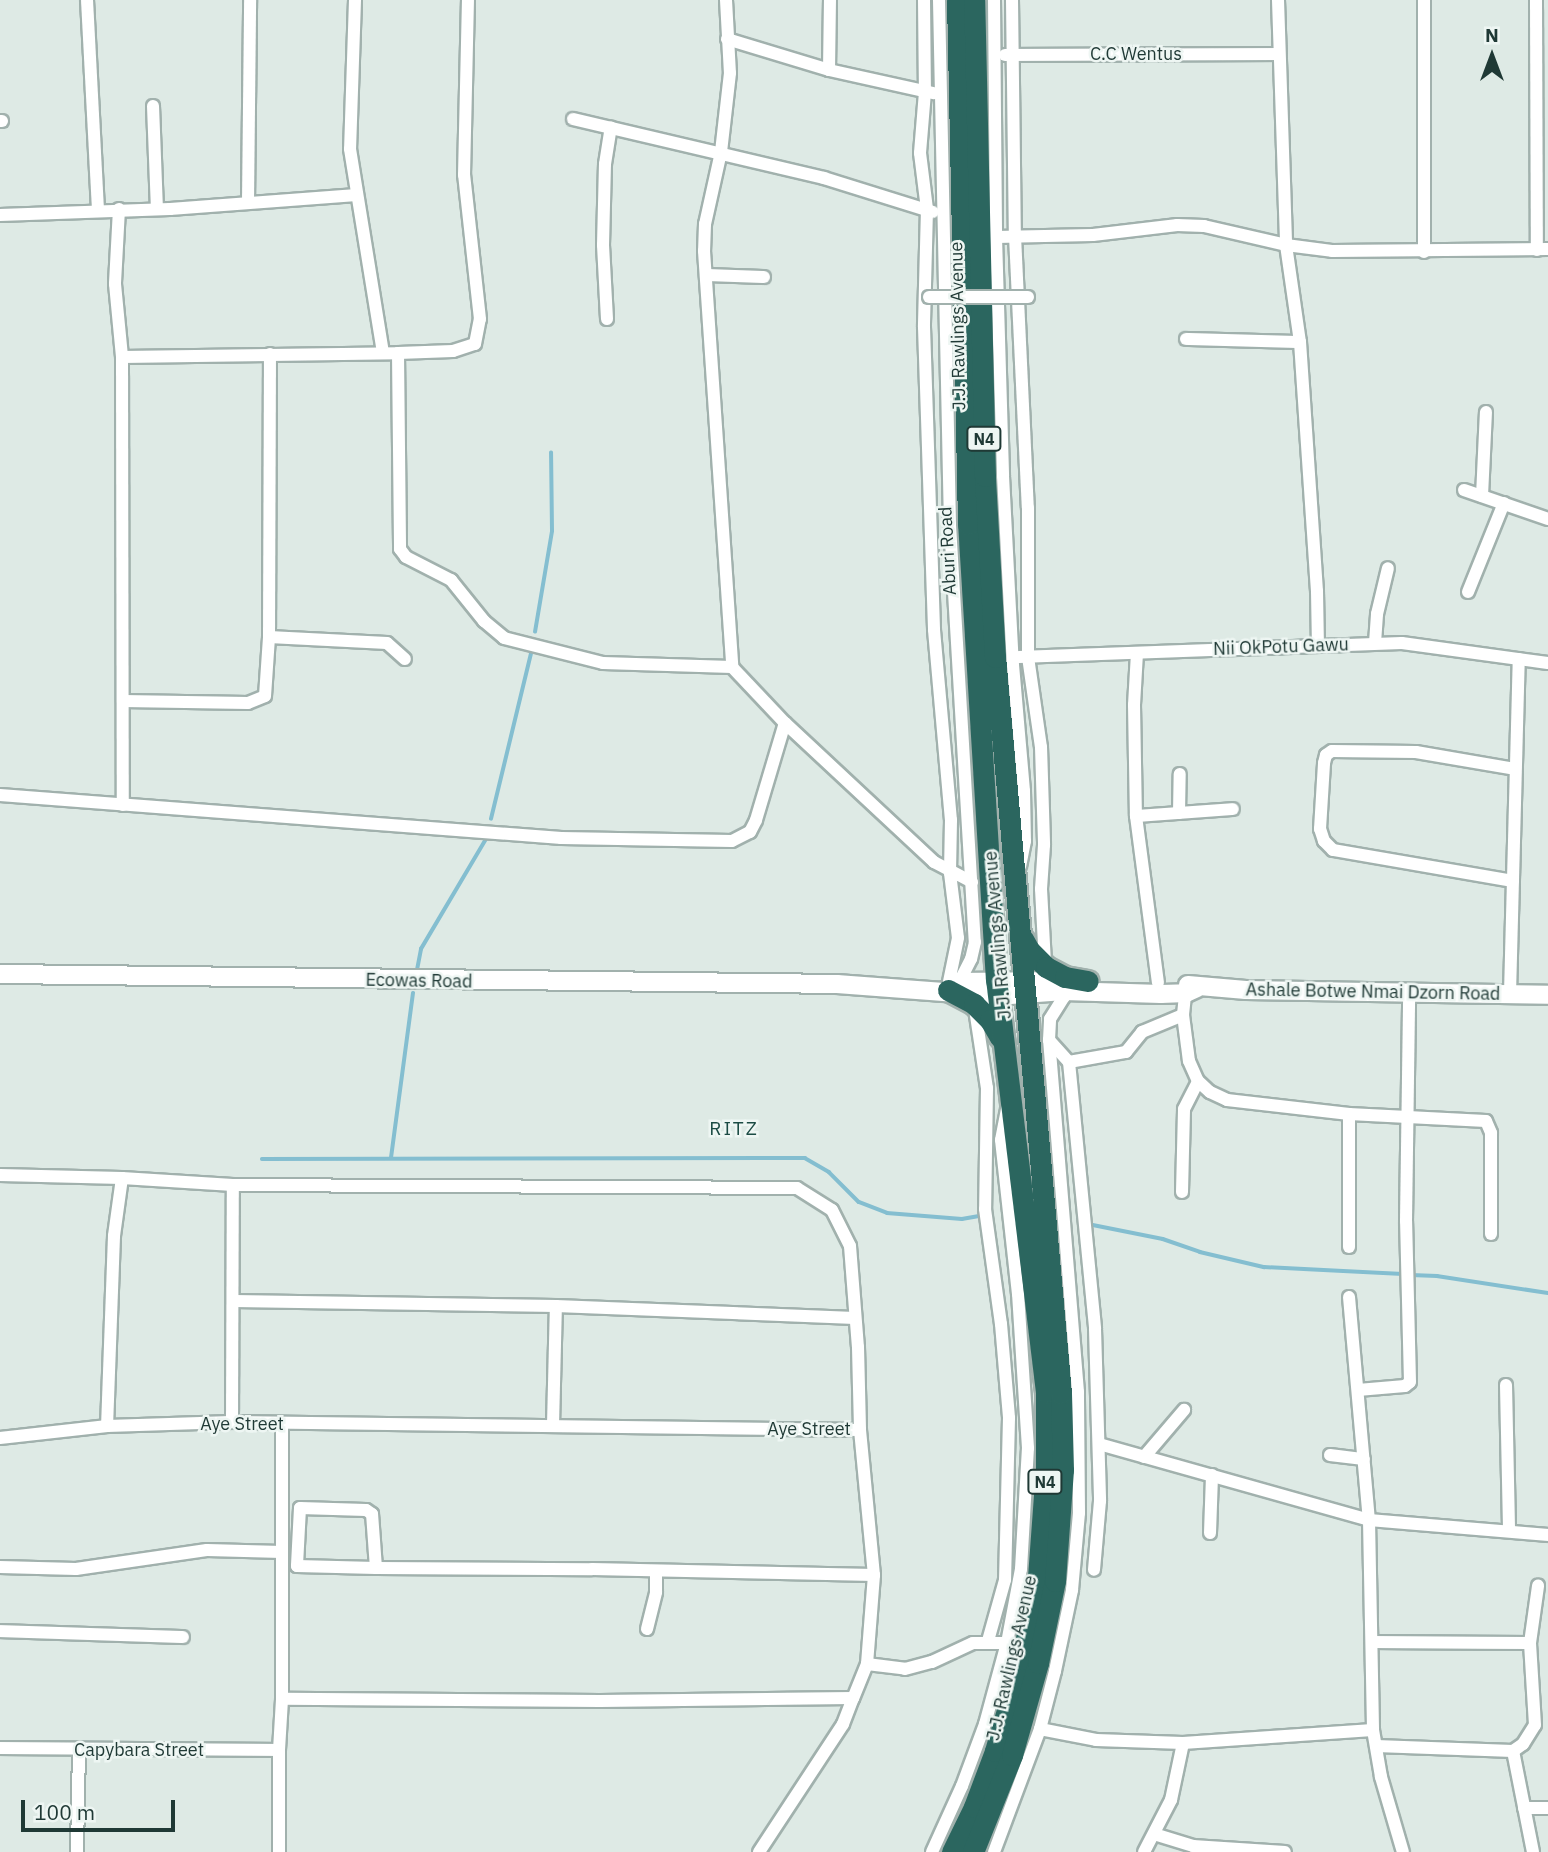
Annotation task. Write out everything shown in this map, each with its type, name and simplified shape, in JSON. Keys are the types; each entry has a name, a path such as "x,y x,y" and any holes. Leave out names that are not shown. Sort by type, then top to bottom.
{"highway":[{"name":"Aburi Road","path":"957,0 948,25 968,524 967,650 992,920 1011,988 1003,1044 1010,1099"},
{"name":"J.J. Rawlings Avenue","path":"957,1842 1021,1758 1055,1581 1063,1470 1065,1335 1033,1077 1011,988 1020,932 995,657 994,476 974,0"},
{"path":"1020,932 1028,950 1046,967 1065,977 1088,981"},
{"path":"948,984 990,1020 1003,1044"},
{"name":"J.J. Rawlings Avenue","path":"957,1842 995,1751 1022,1659 1038,1577 1033,1522 1046,1469 1045,1392 1010,1099"}],"street":[{"path":"87,0 98,211"},
{"path":"248,202 250,0"},
{"path":"355,0 350,149 383,352"},
{"path":"122,357 398,353 464,349 475,344 479,333 464,175 468,0"},
{"path":"726,0 730,73 721,152 705,224 706,275 732,667 785,723 934,862 950,873 972,882"},
{"path":"829,70 830,0"},
{"path":"924,0 925,92 920,153 927,209 925,367 934,630 951,820 950,873 958,939 948,984"},
{"path":"939,0 948,25 940,93 950,524 967,650 975,942 971,959 948,984"},
{"path":"994,0 996,237 1005,338 994,476 1024,791 1025,841 1016,877"},
{"path":"1012,0 1015,236 1028,508 1028,657 1043,790 1041,889 1046,967"},
{"path":"1278,0 1286,245 1300,342 1317,592 1318,646"},
{"path":"1424,0 1424,252"},
{"path":"996,237 1093,235 1177,225 1203,226 1286,245 1332,251 1542,249 1536,0"},
{"path":"727,39 829,70 940,93"},
{"name":"C.C Wentus","path":"995,55 1278,54"},
{"path":"153,106 157,209"},
{"path":"573,118 721,152 927,209 943,216"},
{"path":"607,319 603,245 605,164 611,127"},
{"path":"0,215 157,209 356,195"},
{"path":"119,209 115,284 122,357 123,805"},
{"path":"706,275 764,277"},
{"path":"929,297 1028,297"},
{"path":"1186,339 1300,342"},
{"path":"398,353 400,549 406,557 452,580 484,621 504,638 603,663 732,667"},
{"path":"123,701 259,701 265,696 269,638 270,354"},
{"path":"925,367 946,366"},
{"path":"1482,496 1486,412"},
{"path":"1464,490 1548,519"},
{"path":"1468,592 1504,503"},
{"path":"1375,643 1377,614 1388,568"},
{"path":"269,638 387,643 405,659"},
{"name":"Nii OkPotu Gawu","path":"1012,657 1375,643 1445,647 1548,663"},
{"path":"1137,653 1134,705 1136,816 1158,983"},
{"path":"1510,994 1519,659"},
{"path":"0,795 561,838 732,841 750,831 756,820 785,723"},
{"path":"1513,881 1334,850 1324,841 1320,829 1324,762 1326,755 1332,751 1416,752 1515,769"},
{"path":"1179,813 1180,774"},
{"path":"1136,816 1233,809"},
{"name":"Ecowas Road","path":"0,974 837,985 948,984 1011,988"},
{"path":"1011,988 1088,981 1158,983 1189,988"},
{"path":"1011,988 1064,991 1189,988"},
{"path":"1189,988 1183,1015 1185,1041 1198,1081 1210,1092 1227,1100 1349,1114 1409,1118 1480,1118 1489,1126 1491,1234"},
{"name":"Ashale Botwe Nmai Dzorn Road","path":"1189,988 1548,995"},
{"path":"993,1852 1021,1758 1040,1730 1070,1604 1075,1564 1080,1469 1065,1335 1049,1040 1050,1018 1064,997 1064,991"},
{"path":"1358,1390 1405,1386 1410,1382 1409,993"},
{"path":"974,1004 987,1088 985,1209 1001,1324 1009,1418 1004,1580 988,1641"},
{"path":"1069,1062 1126,1052 1142,1032 1183,1015"},
{"path":"1049,1040 1069,1062 1095,1329 1100,1501 1094,1570"},
{"path":"1182,1192 1184,1109 1198,1081"},
{"path":"1349,1114 1349,1247"},
{"path":"0,1175 122,1178 233,1185 797,1188 832,1210 850,1246 860,1430"},
{"path":"107,1426 114,1236 122,1178"},
{"path":"232,1422 233,1185"},
{"path":"1349,1297 1369,1520 1373,1730 1403,1852"},
{"path":"234,1301 555,1306 855,1318"},
{"path":"554,1425 555,1306"},
{"path":"1506,1385 1509,1530"},
{"path":"1144,1457 1184,1410"},
{"name":"Aye Street","path":"0,1438 107,1426 232,1422 860,1430 874,1575 867,1664 843,1724 759,1852"},
{"path":"279,1852 282,1423"},
{"path":"1099,1444 1369,1520 1548,1535"},
{"path":"1330,1455 1364,1460"},
{"path":"1210,1533 1212,1475"},
{"path":"376,1568 372,1514 366,1510 300,1508 297,1566 376,1568 874,1575"},
{"path":"932,1852 957,1842 1007,1643 1033,1522"},
{"path":"0,1567 76,1569 207,1550 282,1552"},
{"path":"646,1629 656,1592 656,1571"},
{"path":"1376,1746 1513,1751 1529,1737 1535,1725 1530,1643 1538,1586"},
{"path":"0,1631 183,1637"},
{"path":"1372,1642 1530,1643"},
{"path":"867,1664 905,1668 932,1662 973,1643 1007,1643"},
{"path":"282,1699 853,1699"},
{"path":"1040,1730 1096,1740 1183,1744 1373,1730"},
{"path":"1144,1852 1171,1800 1183,1744"},
{"name":"Capybara Street","path":"0,1748 279,1750"},
{"path":"77,1852 79,1750"},
{"path":"1513,1751 1533,1852"},
{"path":"1524,1808 1548,1808"},
{"path":"1154,1834 1193,1846 1285,1852"}],"waterway":[{"path":"535,632 552,531 551,453"},
{"path":"491,819 531,654"},
{"path":"417,970 421,949 486,839"},
{"path":"391,1158 413,993"},
{"path":"262,1159 805,1158 829,1172 859,1202 887,1213 962,1219 979,1216"},
{"path":"1093,1225 1163,1239 1200,1252 1264,1267 1403,1274"},
{"path":"1411,1275 1437,1276 1548,1293"}],"district":[{"name":"RITZ","path":"734,1129"}]}
